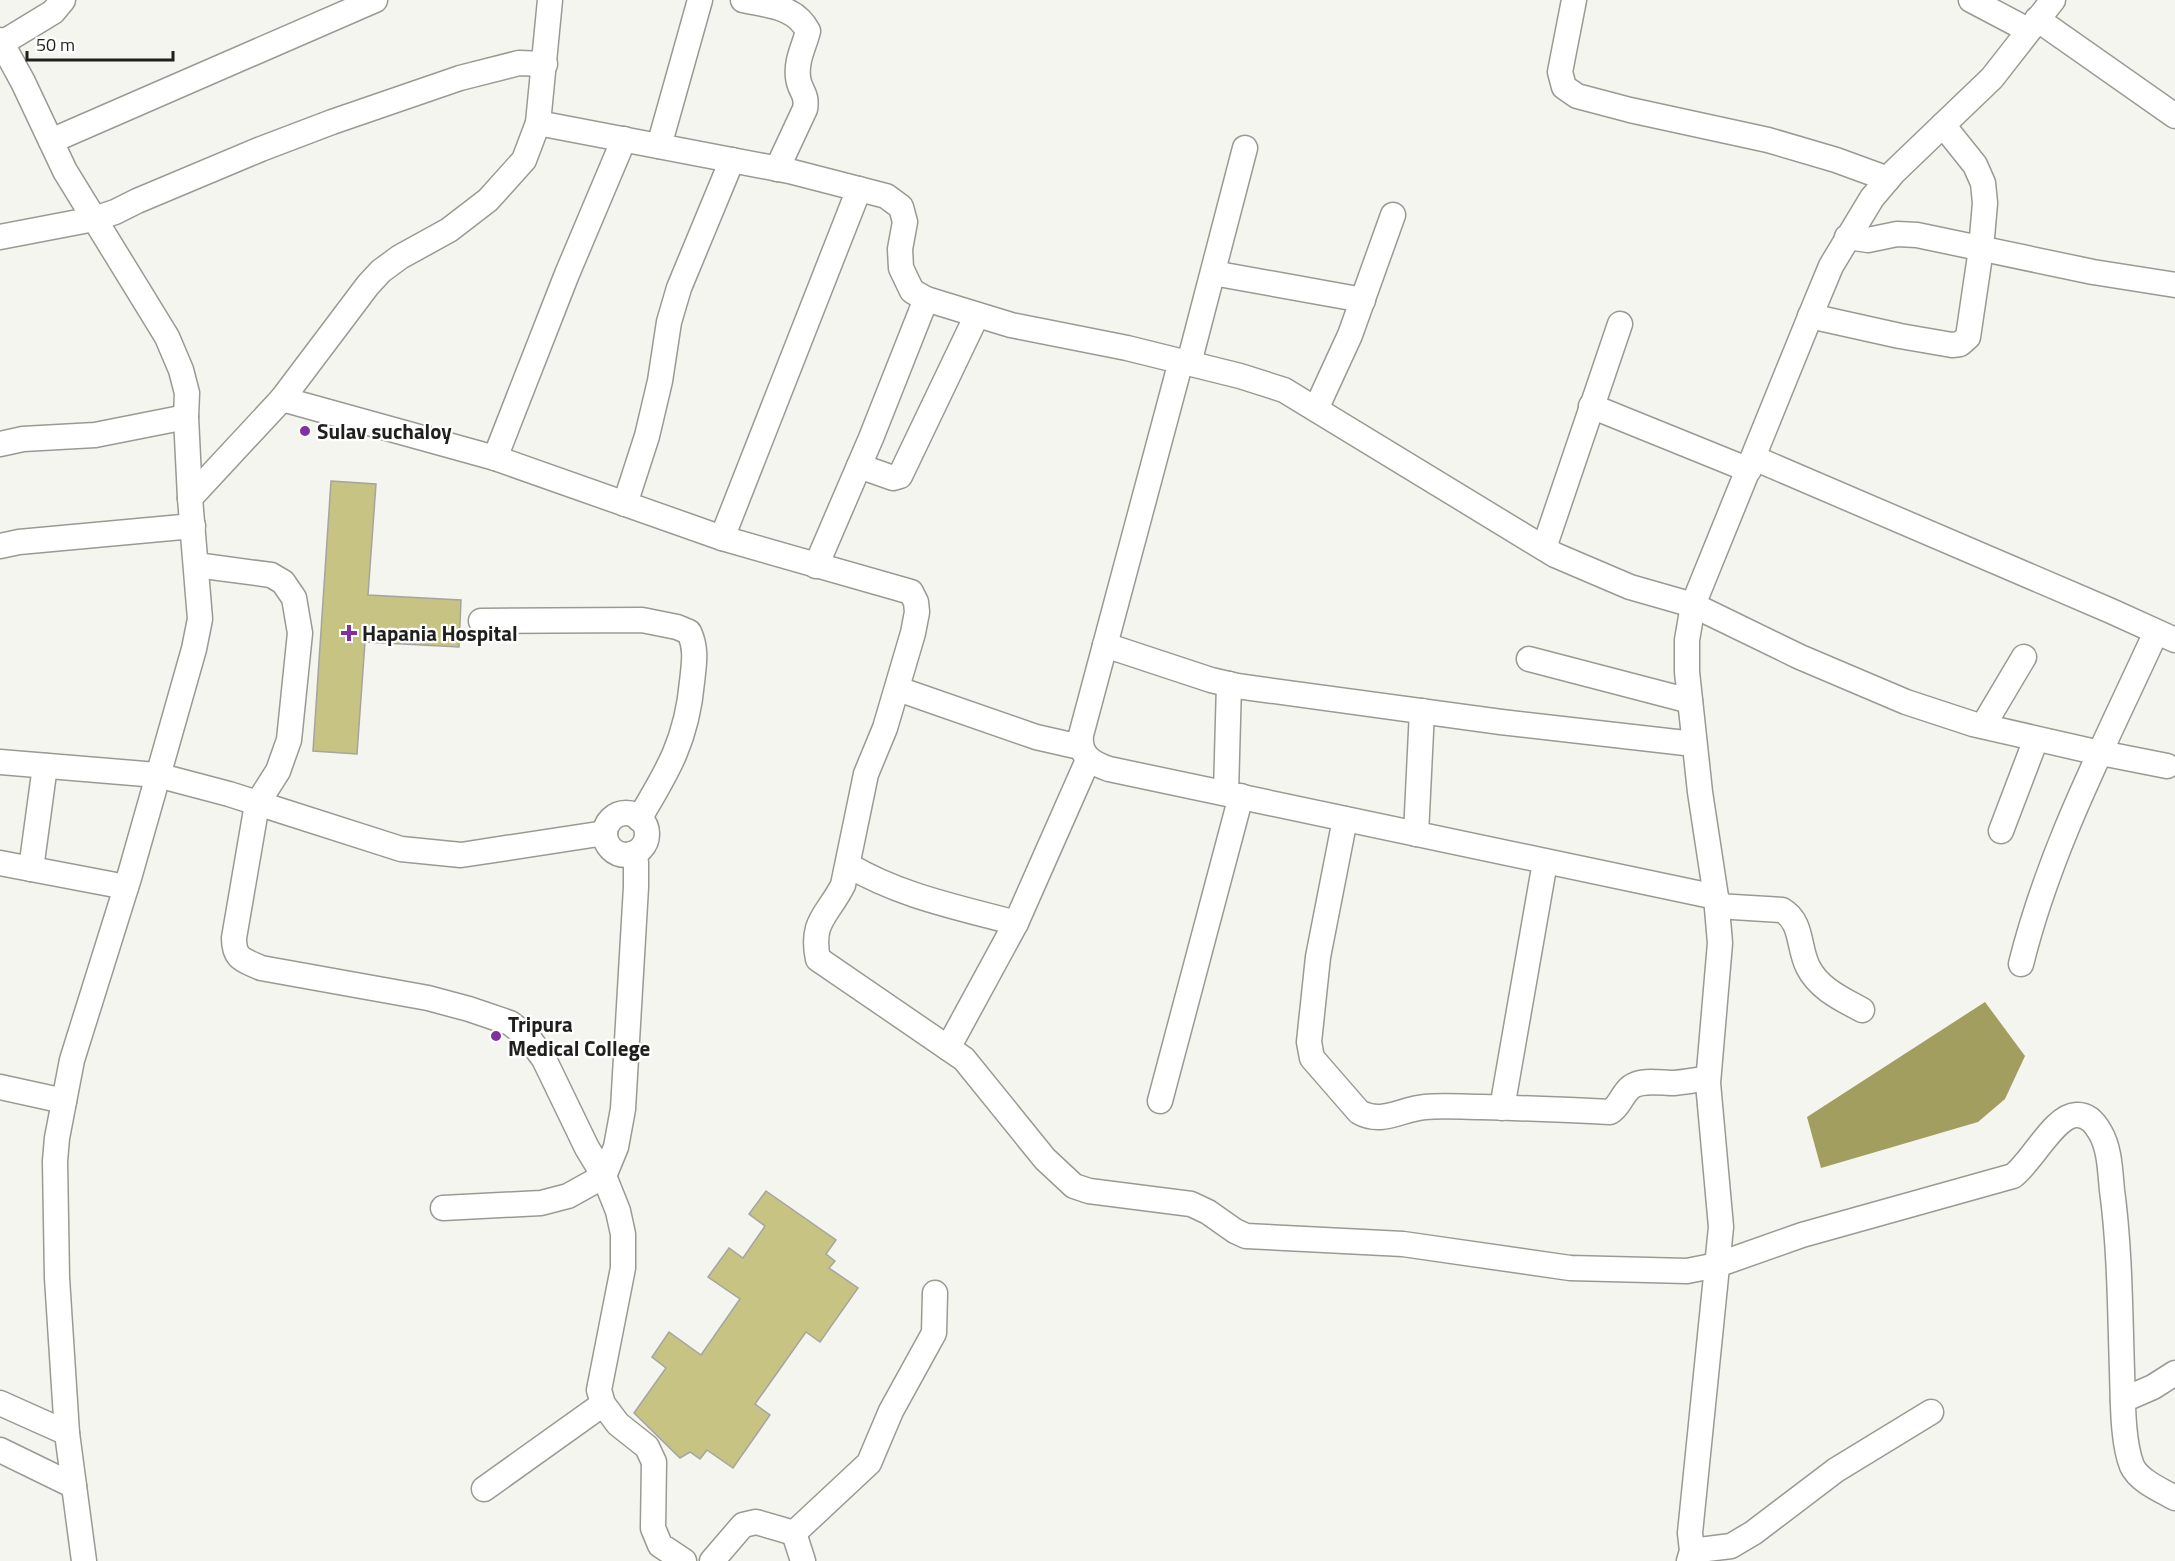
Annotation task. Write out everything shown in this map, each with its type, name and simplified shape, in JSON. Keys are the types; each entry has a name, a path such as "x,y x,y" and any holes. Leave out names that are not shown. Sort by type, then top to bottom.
{"street":[{"path":"63,0 53,12 1,41 51,141 94,219 167,337 181,370 187,393 190,498 200,619 194,649 126,887 72,1060 57,1138 55,1182 57,1278 67,1433 84,1561"},
{"path":"51,141 375,0"},
{"path":"190,498 282,399 381,271 400,257 449,230 488,200 524,160 538,123 550,0"},
{"path":"659,146 700,0"},
{"path":"743,0 786,9 802,19 808,31 806,43 798,59 798,80 807,98 805,109 777,169"},
{"path":"1574,0 1560,72 1564,87 1577,96 1768,140 1836,160 1888,179"},
{"path":"1971,0 2033,24 2175,116"},
{"path":"1931,1412 1836,1470 1746,1538 1731,1546 1691,1556 1690,1533 1721,1227 1708,1078 1720,944 1690,701 1687,640 1693,605 1831,266 1872,198 1888,179 1992,78 2053,0"},
{"path":"0,237 94,219 115,212 292,137 460,78 519,63 544,64"},
{"path":"538,123 777,169 886,196 901,207 905,222 900,249 901,268 912,291 926,299 1011,325 1127,348 1269,384 1292,394 1555,555 1630,587 1693,605 1800,657 1906,702 1983,726 2036,739 2167,766"},
{"path":"1810,316 1952,345 1960,344 1968,337 1981,249 1985,203 1983,183 1976,165 1943,125"},
{"path":"495,458 555,304 624,139"},
{"path":"948,1048 995,966 1016,923 1084,753 1080,735 1185,362 1213,273 1245,148"},
{"path":"625,504 647,436 660,381 669,322 679,288 732,160"},
{"path":"722,538 859,189"},
{"path":"1316,409 1350,335 1393,215"},
{"path":"1848,237 1868,240 1897,234 1917,236 2093,272 2175,285"},
{"path":"1213,273 1363,300"},
{"path":"816,566 926,299"},
{"path":"859,466 893,478 900,476 977,315"},
{"path":"1544,548 1620,324"},
{"path":"282,399 495,458 722,538 910,592 916,603 917,612 885,728 866,774 843,885 822,916 818,927 814,943 818,959 964,1059 1045,1159 1074,1186 1089,1191 1191,1204 1246,1236 1403,1244 1570,1268 1678,1271 1718,1265 1802,1235 2013,1176 2023,1169 2062,1119 2077,1115 2090,1118 2101,1133 2108,1156 2116,1219 2123,1400 2128,1453 2133,1468 2146,1482 2175,1498"},
{"path":"1591,406 1752,464 2166,636 2101,753 2066,830 2043,890 2021,964"},
{"path":"0,444 23,439 95,435 186,417"},
{"path":"0,546 19,542 193,526"},
{"path":"196,565 271,575 283,582 294,598 300,633 289,740 278,771 256,804 234,950 240,958 261,968 428,998 469,1009 510,1023 528,1037 544,1059 587,1148 604,1176 618,1211 623,1234 623,1268 599,1390 603,1404 618,1424 647,1447 654,1462 653,1528 660,1545 684,1561"},
{"path":"481,621 642,620 677,627 689,632 695,646 689,712 680,744 639,819"},
{"path":"1105,645 1229,684 1422,711 1695,744"},
{"path":"1983,726 2024,657"},
{"path":"1529,659 1690,701"},
{"path":"1160,1101 1233,794 1229,684"},
{"path":"897,689 1084,753 1109,768 1716,901 1782,910 1790,915 1799,933 1808,967 1816,979 1833,994 1862,1010"},
{"path":"1416,834 1422,711"},
{"path":"2001,831 2036,739"},
{"path":"0,762 157,775 229,794 401,849 461,855 605,833"},
{"path":"31,869 45,766"},
{"path":"620,813 634,814 643,823 646,836 642,847 631,854 622,855 607,843 605,833 609,821 620,813"},
{"path":"1345,819 1318,957 1309,1042 1312,1058 1350,1103 1369,1118 1379,1119 1410,1108 1430,1107 1610,1112 1616,1108 1626,1092 1634,1085 1676,1083 1708,1078"},
{"path":"443,1208 541,1203 568,1196 604,1176 616,1147 623,1109 636,887 636,862 631,854"},
{"path":"1502,1108 1545,862"},
{"path":"0,863 126,887"},
{"path":"848,865 874,880 908,894 1016,923"},
{"path":"0,1087 64,1101"},
{"path":"794,1533 869,1463 891,1411 934,1333 935,1293"},
{"path":"2123,1400 2175,1374"},
{"path":"0,1403 67,1433"},
{"path":"484,1489 603,1404"},
{"path":"0,1450 74,1486"},
{"path":"712,1561 742,1526 756,1522 794,1533"},
{"path":"794,1533 803,1561"}],"shaded area":[{"path":"1985,1002 2025,1056 2005,1099 1978,1122 1821,1168 1807,1117"}],"building":[{"name":"Hapania Hospital","path":"331,481 376,484 368,595 461,600 459,647 365,642 357,754 313,751"},
{"path":"766,1191 836,1240 826,1254 835,1261 829,1268 858,1288 820,1342 806,1332 755,1404 770,1415 733,1468 707,1450 700,1459 690,1452 680,1458 634,1413 666,1368 652,1357 669,1332 701,1355 740,1299 708,1277 729,1248 743,1258 765,1226 749,1214"}],"place":[{"name":"Sulav suchaloy","path":"305,431"},
{"name":"Hapania Hospital","path":"349,633"},
{"name":"Tripura Medical College","path":"496,1036"}]}
